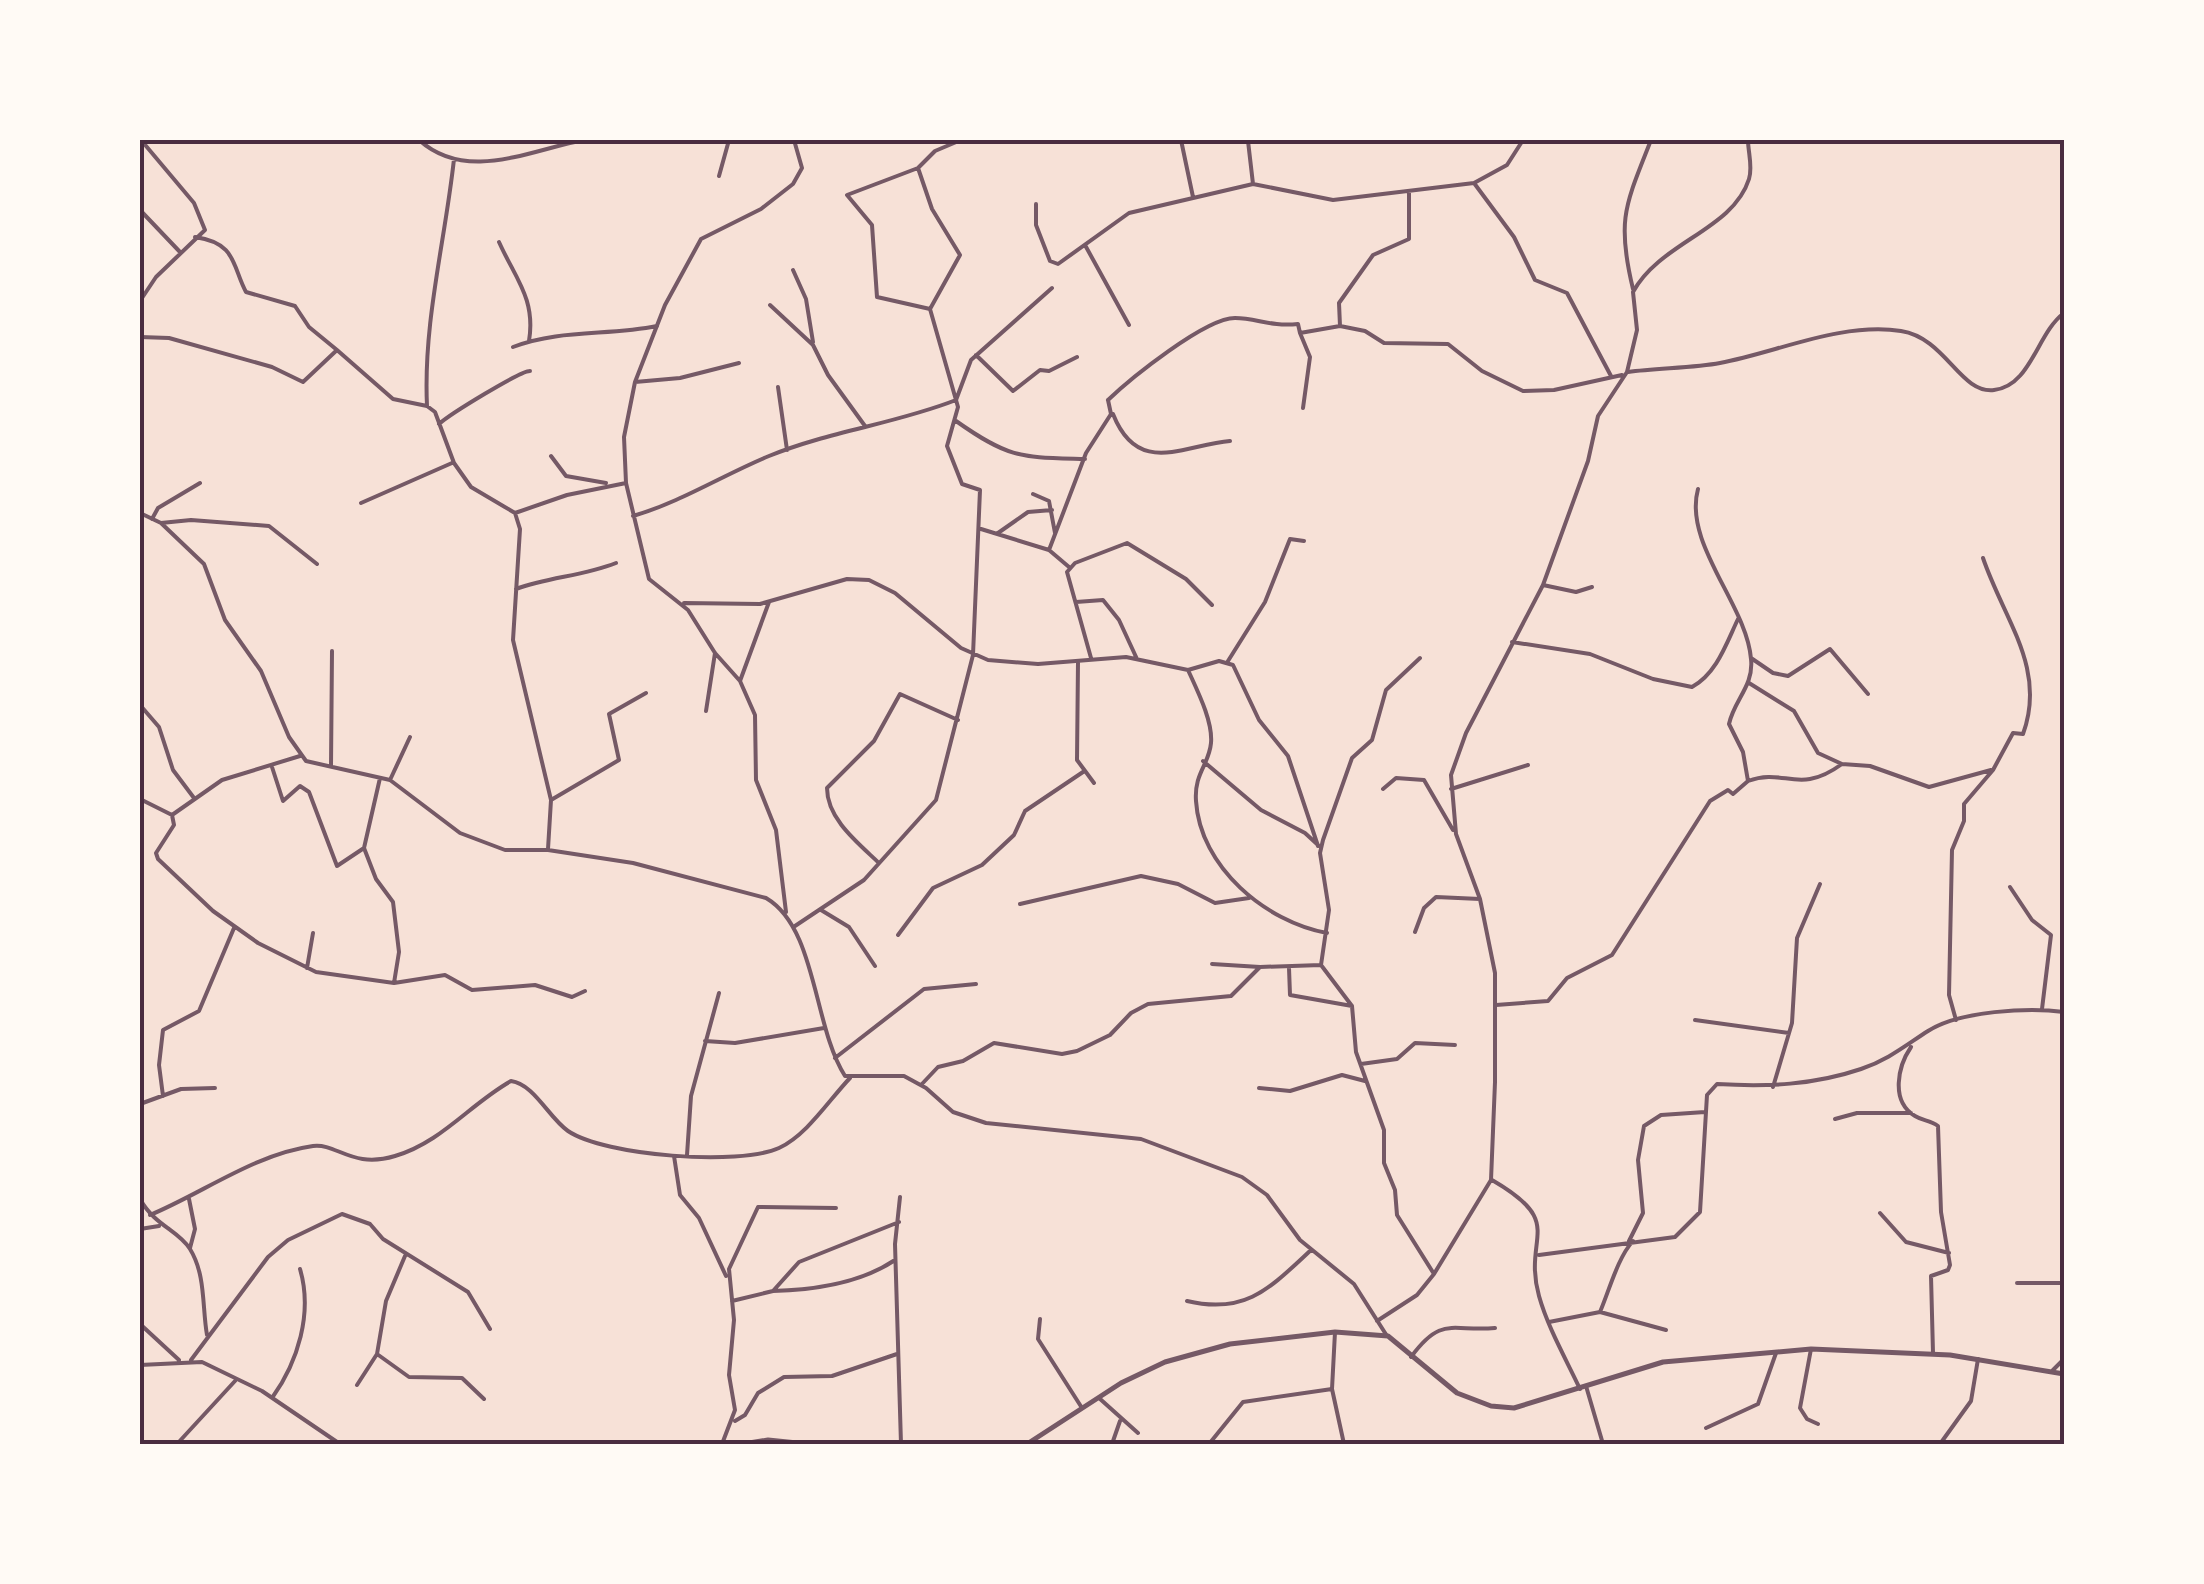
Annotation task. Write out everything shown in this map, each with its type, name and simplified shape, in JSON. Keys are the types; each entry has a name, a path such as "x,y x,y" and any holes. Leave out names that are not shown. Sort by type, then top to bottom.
{"street":[{"path":"140,301 180,252 205,230 202,215 141,140"},
{"path":"419,140 454,159 501,160 584,140"},
{"path":"719,176 729,140"},
{"path":"786,912 776,830 756,780 759,732 740,681 715,653 682,602 649,580 626,482 624,436 635,382 684,266 701,239 751,216 798,178 801,159 794,140"},
{"path":"930,309 877,297 872,224 847,195 918,168 934,152 961,140"},
{"path":"1180,140 1193,196"},
{"path":"1036,204 1036,225 1050,261 1061,262 1129,213 1193,196 1252,184 1333,200 1474,183 1507,165 1523,140"},
{"path":"1456,834 1452,775 1466,733 1543,585 1588,462 1598,416 1624,374 1637,330 1624,239 1624,209 1651,140"},
{"path":"1634,292 1663,254 1716,222 1743,190 1750,174 1748,140"},
{"path":"1248,141 1252,184"},
{"path":"454,159 446,232 428,317 427,406 454,462 471,487 515,513 520,530 514,640 551,800 548,850"},
{"path":"918,168 932,208 960,255 930,309 956,400"},
{"path":"1474,183 1514,237 1535,280 1567,293 1611,376"},
{"path":"1340,326 1339,303 1359,280 1367,260 1409,239 1409,193"},
{"path":"140,210 180,252"},
{"path":"195,237 215,244 236,261 246,292 294,306 309,327 393,399 427,406"},
{"path":"499,242 526,290 532,310 529,341"},
{"path":"1085,244 1130,325"},
{"path":"794,270 806,298 813,345 828,376 865,426"},
{"path":"795,926 879,863 931,811 973,656 981,529 980,490 962,484 948,454 948,438 956,421 956,400 963,372 976,355 1052,288"},
{"path":"770,305 813,345"},
{"path":"1300,334 1340,326 1365,331 1384,343 1448,344 1482,371 1523,391 1554,390 1611,376 1717,364 1804,341 1898,331 1933,343 1975,387 1997,390 2020,376 2049,328 2064,313"},
{"path":"1108,400 1128,380 1221,322 1235,318 1263,326 1298,324 1310,357 1303,408"},
{"path":"513,347 575,332 620,333 657,326"},
{"path":"140,337 169,338 272,367 303,382 337,350"},
{"path":"976,355 1013,391 1040,370 1049,370 1076,357"},
{"path":"635,382 680,378 739,363"},
{"path":"438,424 453,411 493,393 517,372 530,371"},
{"path":"778,387 787,450"},
{"path":"633,516 787,450 865,426 919,416 956,400"},
{"path":"1108,400 1120,432 1144,451 1180,452 1230,441"},
{"path":"1049,550 1084,459 1111,414 1108,400"},
{"path":"956,421 986,444 1019,456 1084,459"},
{"path":"551,456 566,476 611,484"},
{"path":"360,503 454,462"},
{"path":"515,513 626,482"},
{"path":"152,519 158,508 200,483"},
{"path":"1698,489 1695,502 1705,542 1751,658 1749,683 1730,724 1743,752 1748,781"},
{"path":"1033,494 1049,501 1055,533"},
{"path":"998,534 1028,512 1052,510"},
{"path":"140,513 161,523 204,564 217,603 261,671 300,756"},
{"path":"161,523 191,520 268,526 317,564"},
{"path":"981,529 1049,550 1070,567"},
{"path":"682,602 770,601 847,579 868,580 895,593 973,656 1013,664 1137,658 1188,670 1228,661 1265,602 1290,539 1304,541"},
{"path":"1091,660 1066,579 1070,567 1126,543 1195,585 1212,605"},
{"path":"1956,1020 1949,995 1953,914 1948,874 1964,822 1964,804 1993,770 2013,733 2023,734 2033,695 2031,672 1999,605 1983,558"},
{"path":"516,588 538,581 570,579 616,563"},
{"path":"1543,585 1576,592 1592,588"},
{"path":"1076,602 1103,600 1119,620 1137,658"},
{"path":"740,681 770,601"},
{"path":"1512,642 1590,654 1652,680 1692,686 1706,678 1719,659 1738,618"},
{"path":"1751,658 1773,673 1788,676 1830,648 1868,694"},
{"path":"331,766 332,651"},
{"path":"706,710 715,653"},
{"path":"1320,847 1352,758 1372,740 1386,690 1420,658"},
{"path":"1228,661 1258,720 1288,756 1320,847 1329,897 1321,965 1352,1006 1365,1080 1384,1130 1384,1163 1395,1190 1397,1215 1434,1274"},
{"path":"1078,662 1077,752 1084,772 1094,782"},
{"path":"1188,670 1211,742 1196,782 1200,831 1249,898 1278,919 1327,933"},
{"path":"1749,683 1794,712 1818,753 1842,764 1870,766 1929,787 1993,770"},
{"path":"551,800 619,760 609,714 646,693"},
{"path":"879,863 845,830 828,801 828,788 874,741 900,694 958,720"},
{"path":"140,704 159,727 174,770 194,798"},
{"path":"390,780 410,737"},
{"path":"172,815 222,780 272,768 300,756 390,780 460,833 505,850 548,850 722,883 766,898 786,912 795,926 824,1028 835,1058 850,1078"},
{"path":"1204,761 1261,810 1305,833 1320,847"},
{"path":"1496,1005 1548,1001 1567,978 1612,955 1710,801 1728,790 1732,794 1748,781 1766,774 1797,784 1830,774 1842,764"},
{"path":"1452,789 1528,765"},
{"path":"272,768 283,801 300,786 310,792 335,865 364,848"},
{"path":"898,935 933,888 982,866 1014,835 1025,811 1084,772"},
{"path":"380,778 364,848 376,880 393,902 399,952 394,983"},
{"path":"1378,1321 1417,1295 1434,1274 1491,1180 1496,1005 1495,973 1480,900 1456,834 1424,780 1396,778 1383,788"},
{"path":"140,799 172,815"},
{"path":"172,815 174,825 156,853 158,860 236,926 307,968 331,976 394,983 446,974 478,991 535,984 572,998 585,991"},
{"path":"1020,904 1142,876 1178,884 1215,903 1249,898"},
{"path":"1773,1087 1790,1033 1797,938 1820,884"},
{"path":"2010,887 2032,920 2050,935 2050,965 2042,1009"},
{"path":"1415,932 1424,908 1436,897 1480,900"},
{"path":"821,910 849,927 875,966"},
{"path":"163,1096 160,1064 164,1030 199,1011 236,926"},
{"path":"307,968 313,934"},
{"path":"1212,964 1321,965"},
{"path":"1289,966 1290,995 1352,1006"},
{"path":"922,1085 938,1067 963,1061 994,1043 1062,1054 1078,1052 1110,1035 1131,1013 1148,1004 1230,996 1260,967"},
{"path":"835,1058 924,990 976,984"},
{"path":"687,1155 691,1096 719,993"},
{"path":"1539,1255 1674,1237 1700,1212 1707,1096 1717,1084 1773,1087 1861,1069 1956,1020 2042,1009 2064,1012"},
{"path":"1695,1020 1790,1033"},
{"path":"704,1040 735,1044 824,1028"},
{"path":"1361,1064 1397,1059 1415,1043 1455,1045"},
{"path":"1911,1113 1900,1090 1899,1068 1914,1043"},
{"path":"150,1216 256,1164 309,1146 321,1146 363,1162 423,1146 511,1081 522,1084 555,1121 578,1137 634,1152 674,1156 755,1154 776,1149 798,1135 850,1078 904,1076 922,1085 953,1112 986,1123 1142,1138 1242,1177 1267,1196 1311,1250 1354,1284 1388,1336 1457,1393 1491,1406 1514,1408 1663,1362 1811,1349 1933,1354 2064,1374"},
{"path":"1259,1088 1290,1091 1342,1076 1365,1080"},
{"path":"140,1104 180,1089 215,1088"},
{"path":"1600,1312 1618,1278 1620,1258 1644,1213 1638,1160 1644,1126 1661,1115 1706,1112"},
{"path":"1834,1118 1857,1113 1911,1113 1931,1120 1941,1137 1939,1184 1949,1253 1948,1270 1932,1276 1933,1354"},
{"path":"674,1156 680,1195 699,1218 727,1279 732,1301 729,1375 733,1422 722,1444"},
{"path":"1491,1180 1524,1199 1535,1214 1539,1255 1536,1280 1550,1322 1583,1387 1604,1444"},
{"path":"900,1197 895,1260 900,1306 900,1444"},
{"path":"189,1199 195,1229 190,1248 202,1285 207,1334"},
{"path":"140,1200 159,1226 190,1248"},
{"path":"727,1279 748,1220 758,1207 836,1208"},
{"path":"1880,1213 1906,1242 1949,1253"},
{"path":"192,1360 207,1334 278,1248 334,1216 354,1216 370,1224 406,1254 468,1292 490,1329"},
{"path":"773,1292 798,1262 899,1222"},
{"path":"140,1229 159,1226"},
{"path":"1187,1301 1223,1308 1250,1299 1282,1280 1311,1250"},
{"path":"358,1385 377,1354 386,1301 406,1254"},
{"path":"732,1301 773,1292 820,1289 880,1270 895,1260"},
{"path":"272,1398 297,1353 305,1295 300,1269"},
{"path":"2017,1283 2053,1279 2064,1283"},
{"path":"1550,1322 1600,1312 1666,1330"},
{"path":"1040,1319 1038,1339 1082,1408"},
{"path":"140,1324 179,1360"},
{"path":"1411,1357 1424,1339 1447,1325 1495,1328"},
{"path":"1027,1444 1165,1362 1230,1344 1335,1332 1388,1336"},
{"path":"1335,1332 1332,1389 1344,1444"},
{"path":"1811,1349 1800,1408 1806,1420 1818,1424"},
{"path":"1706,1428 1758,1404 1776,1352"},
{"path":"377,1354 408,1377 462,1378 484,1399"},
{"path":"733,1422 743,1418 758,1394 784,1377 844,1374 897,1354"},
{"path":"2052,1372 2064,1359"},
{"path":"140,1365 192,1360 272,1398 340,1444"},
{"path":"1940,1444 1971,1401 1978,1360"},
{"path":"177,1444 235,1380"},
{"path":"1209,1444 1244,1402 1332,1389"},
{"path":"1099,1398 1120,1421 1138,1433"},
{"path":"1112,1444 1120,1421"},
{"path":"743,1444 808,1444"}]}
